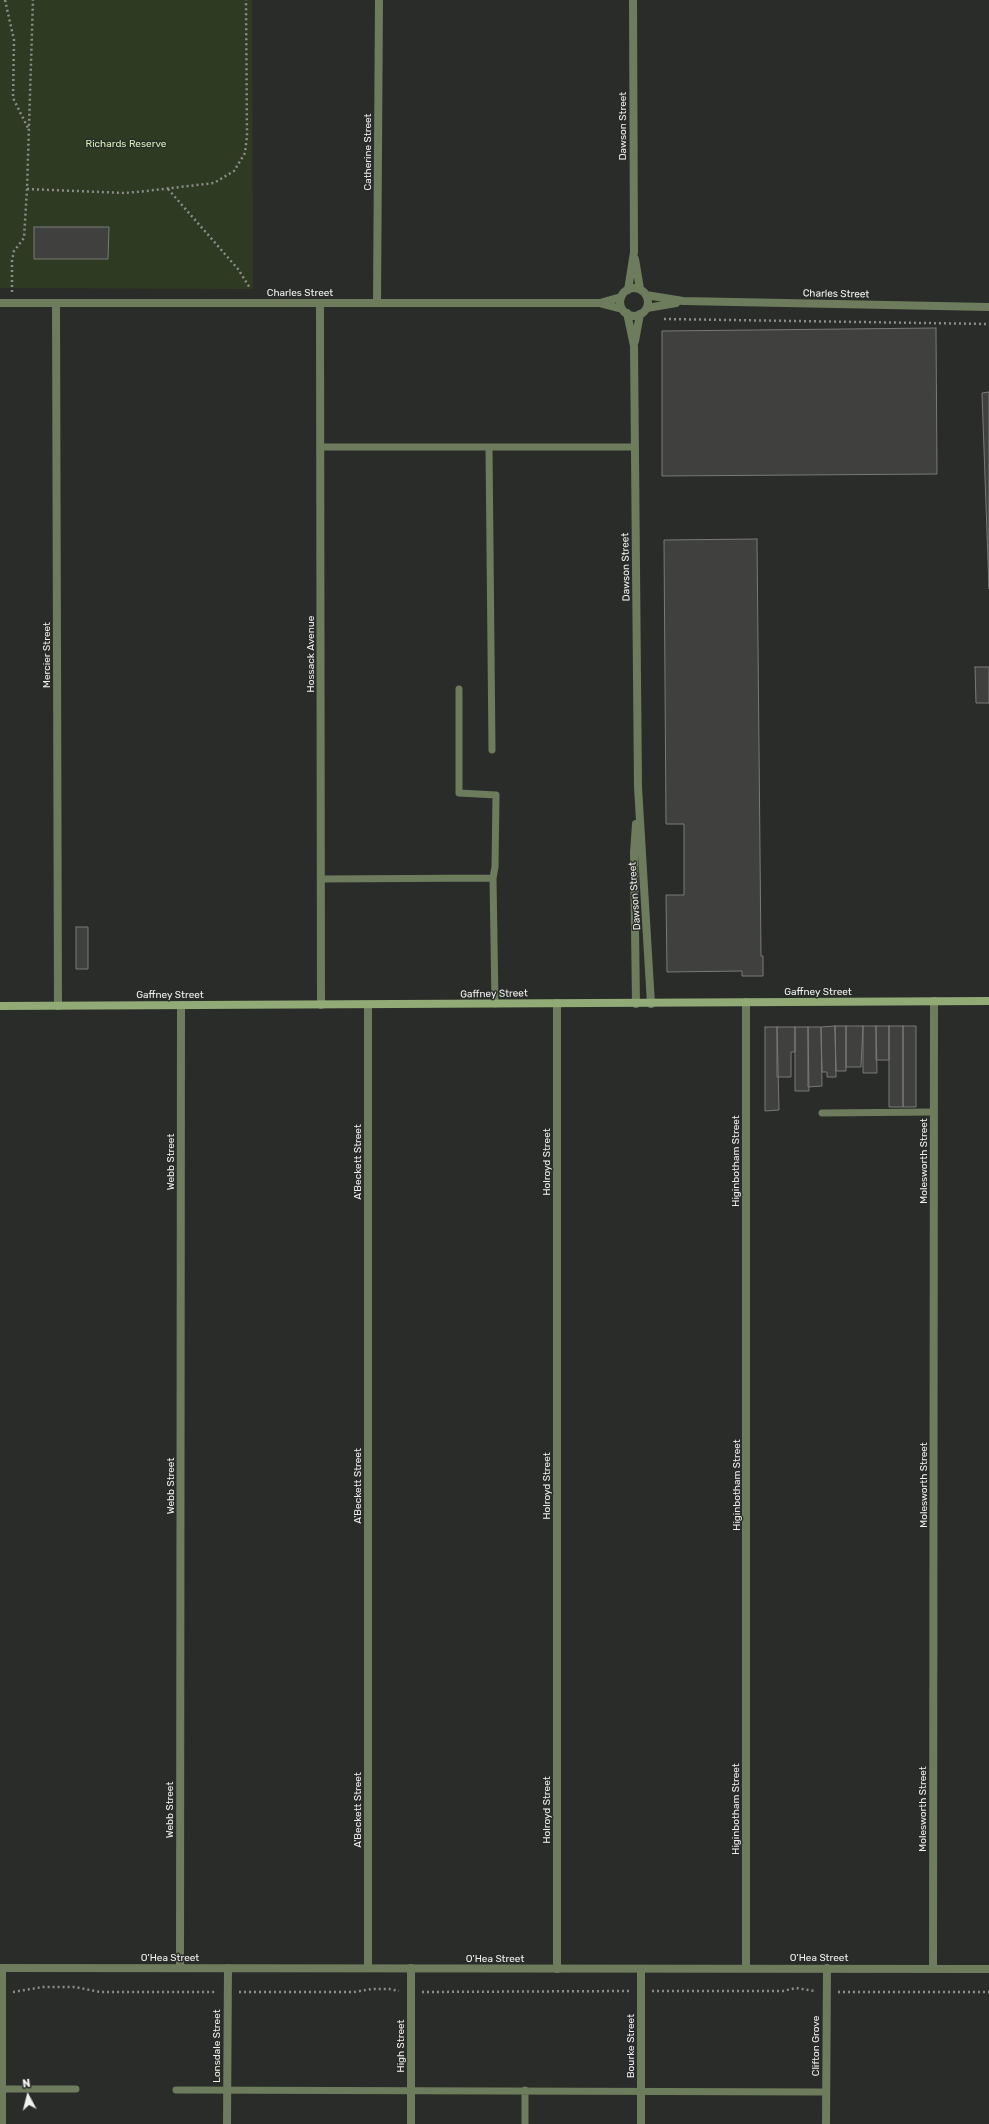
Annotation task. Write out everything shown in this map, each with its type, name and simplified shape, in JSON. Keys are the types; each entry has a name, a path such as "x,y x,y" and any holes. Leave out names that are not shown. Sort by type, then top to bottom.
{"main road":[{"name":"Gaffney Street","path":"0,1006 557,1003 651,1004 989,1001"}],"street":[{"name":"Catherine Street","path":"377,303 379,0"},
{"name":"Dawson Street","path":"633,0 634,252 640,289"},
{"name":"Dawson Street","path":"628,290 634,252"},
{"path":"640,289 646,296 647,308 640,314 631,315 624,311 621,297 628,290 640,289"},
{"name":"Charles Street","path":"646,296 683,302 989,307"},
{"name":"Charles Street","path":"599,304 621,297"},
{"name":"Charles Street","path":"647,308 683,302"},
{"name":"Charles Street","path":"0,303 599,304 624,311"},
{"name":"Mercier Street","path":"56,303 58,1006"},
{"name":"Hossack Avenue","path":"320,303 321,1005"},
{"name":"Dawson Street","path":"624,311 634,346"},
{"name":"Dawson Street","path":"640,314 634,346 638,787 651,1004"},
{"name":"Dawson Street","path":"636,1004 634,853 638,787"},
{"name":"Molesworth Street","path":"933,1968 934,1001"},
{"name":"Higinbotham Street","path":"746,1002 746,1968"},
{"name":"Holroyd Street","path":"557,1003 557,1969"},
{"name":"Webb Street","path":"180,1968 181,1005"},
{"name":"A'Beckett Street","path":"368,1005 368,1968"},
{"path":"1,1968 2,2124"},
{"name":"O'Hea Street","path":"1,1968 989,1969"},
{"name":"Lonsdale Street","path":"227,2124 228,1968"},
{"name":"High Street","path":"411,1968 411,2124"},
{"name":"Clifton Grove","path":"826,2124 827,1968"},
{"name":"Bourke Street","path":"641,1969 641,2124"}],"lane":[{"path":"320,447 635,447"},
{"path":"489,447 492,750"},
{"path":"459,688 459,793 496,795 496,867 493,878 495,1004"},
{"path":"321,879 493,878"},
{"path":"822,1113 934,1112"},
{"path":"2,2089 76,2089"},
{"path":"176,2090 826,2092"},
{"path":"525,2090 525,2124"}],"path":[{"path":"5,0 14,40 13,98 29,130"},
{"path":"12,292 12,260 14,251 24,238 33,0"},
{"path":"27,189 125,193 214,183 225,178 234,171 245,153 247,136 246,0"},
{"path":"168,189 238,269 250,288"},
{"path":"659,319 989,324"},
{"path":"2,1992 42,1987 75,1987 100,1992 354,1992 383,1989 411,1992 640,1992 783,1991 796,1988 827,1992 989,1992"}],"green space":[{"name":"Richards Reserve","path":"0,0 252,0 253,289 0,288"}],"building":[{"path":"34,227 109,227 108,259 34,259"},
{"path":"936,328 937,474 662,476 662,331"},
{"path":"989,392 989,589 982,393"},
{"path":"757,539 761,956 763,956 763,976 742,976 742,971 667,972 666,895 684,895 684,824 666,824 664,540"},
{"path":"975,667 989,667 989,703 976,703"},
{"path":"76,927 88,927 88,969 76,969"},
{"path":"835,1026 836,1077 827,1077 827,1072 822,1072 821,1027"},
{"path":"835,1026 846,1026 846,1071 836,1071"},
{"path":"846,1026 863,1026 861,1067 846,1067"},
{"path":"863,1026 876,1026 877,1073 863,1073"},
{"path":"876,1026 889,1026 889,1060 876,1060"},
{"path":"889,1026 903,1026 903,1107 889,1107"},
{"path":"903,1026 916,1026 916,1107 903,1107"},
{"path":"765,1027 777,1027 779,1110 765,1111"},
{"path":"777,1027 795,1027 795,1052 791,1052 791,1077 777,1077"},
{"path":"795,1027 808,1027 809,1091 795,1091"},
{"path":"808,1027 821,1027 822,1086 808,1087"}]}
